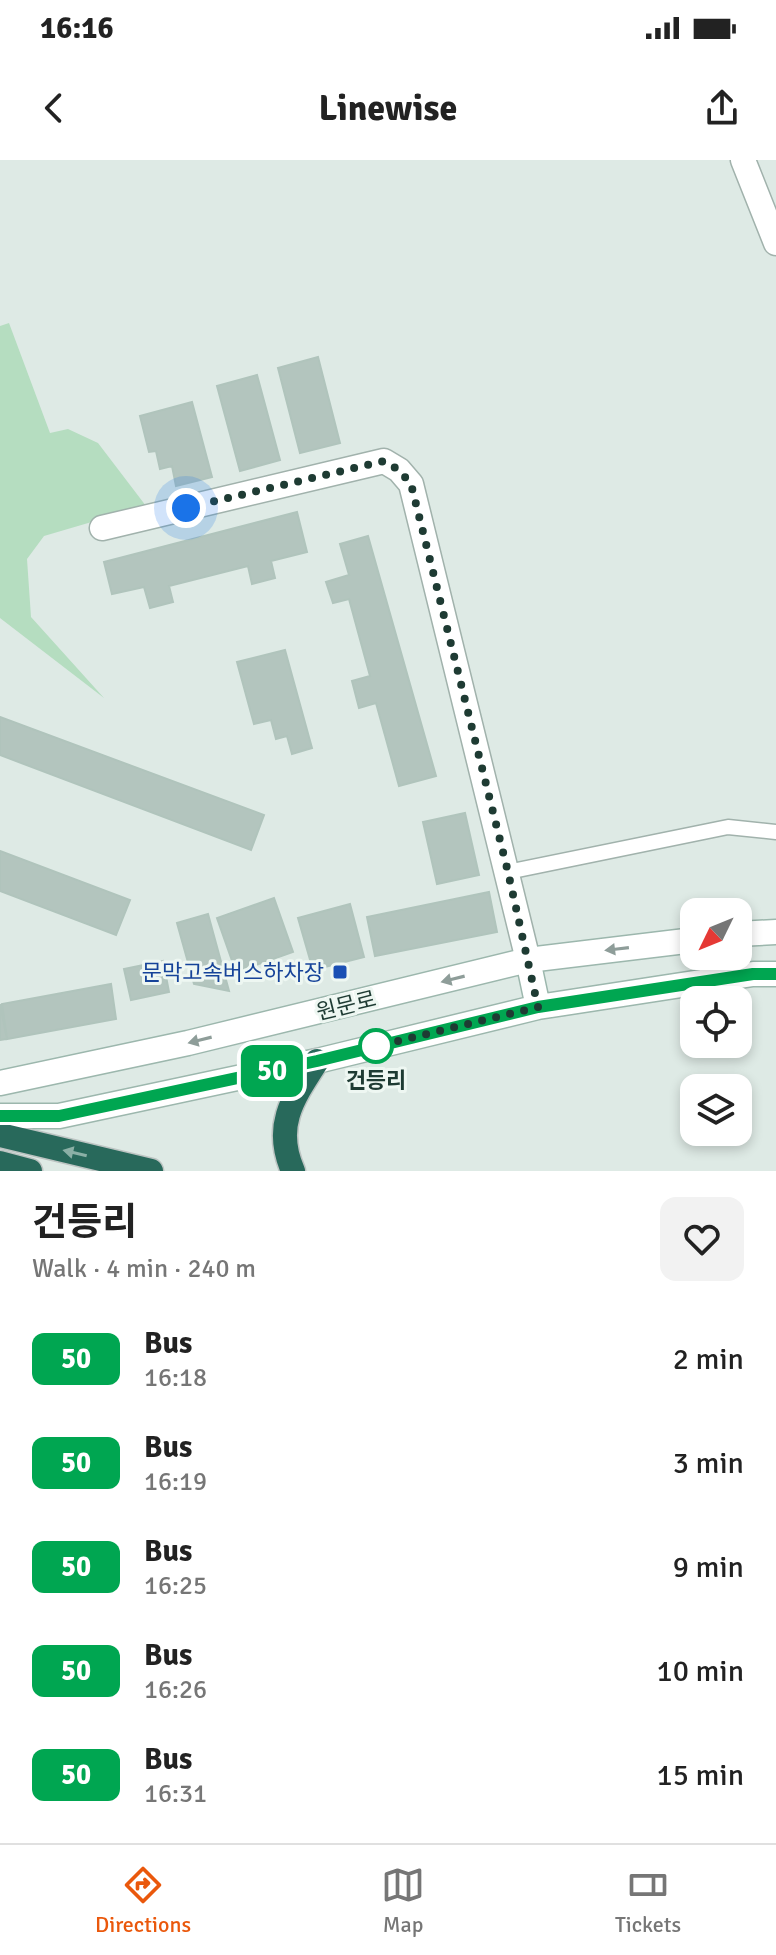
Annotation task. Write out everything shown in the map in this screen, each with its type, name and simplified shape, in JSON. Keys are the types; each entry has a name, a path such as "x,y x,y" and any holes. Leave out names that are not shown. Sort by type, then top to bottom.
{"highway":[{"path":"293,1171 287,1156 283,1126 295,1094 317,1061"},
{"path":"0,1135 151,1171"},
{"path":"0,1163 30,1171"}],"main road":[{"path":"743,160 776,243"},
{"path":"102,528 384,461 399,470 411,484 508,872 538,1007"},
{"path":"752,933 776,932"},
{"name":"원문로","path":"0,1083 188,1043 528,960 680,942"},
{"path":"0,1116 59,1116 317,1061 538,1007 753,974 776,974"}],"lane":[{"path":"508,872 728,827 776,832"}],"green space":[{"path":"9,323 50,433 68,429 98,443 146,506 44,536 27,559 31,617 104,698 0,618 0,326"}],"building":[{"path":"318,357 340,443 300,453 278,368"},
{"path":"257,375 280,460 240,471 217,386"},
{"path":"192,402 212,477 176,486 172,466 160,469 156,451 149,452 140,416"},
{"path":"297,512 307,552 271,561 275,578 252,584 248,566 169,586 173,602 150,608 144,587 112,594 104,562"},
{"path":"368,536 436,776 399,786 376,703 359,708 352,681 370,676 349,599 333,603 326,582 349,575 340,544"},
{"path":"285,650 312,748 292,754 287,736 276,739 271,720 254,724 237,662"},
{"path":"0,717 264,815 251,850 0,755"},
{"path":"465,813 479,875 437,884 423,822"},
{"path":"0,851 130,900 116,935 0,891"},
{"path":"489,892 497,932 375,956 367,917"},
{"path":"274,898 293,952 236,972 217,918"},
{"path":"350,904 364,957 313,970 298,918"},
{"path":"208,914 229,991 194,984 177,923"},
{"path":"163,961 169,992 131,1000 124,969"},
{"path":"111,984 116,1019 7,1039 2,1004"},
{"path":"0,1004 7,1039 0,1040"}],"bus line":[{"name":"50","path":"0,1116 59,1116 317,1061 538,1007 753,974 776,974"}],"place":[{"name":"문막고속버스하차장","path":"340,972"},
{"name":"건등리","path":"376,1046"}],"route":[{"path":"186,508 384,461 399,470 411,484 508,872 538,1007 373,1047 376,1046"}]}
